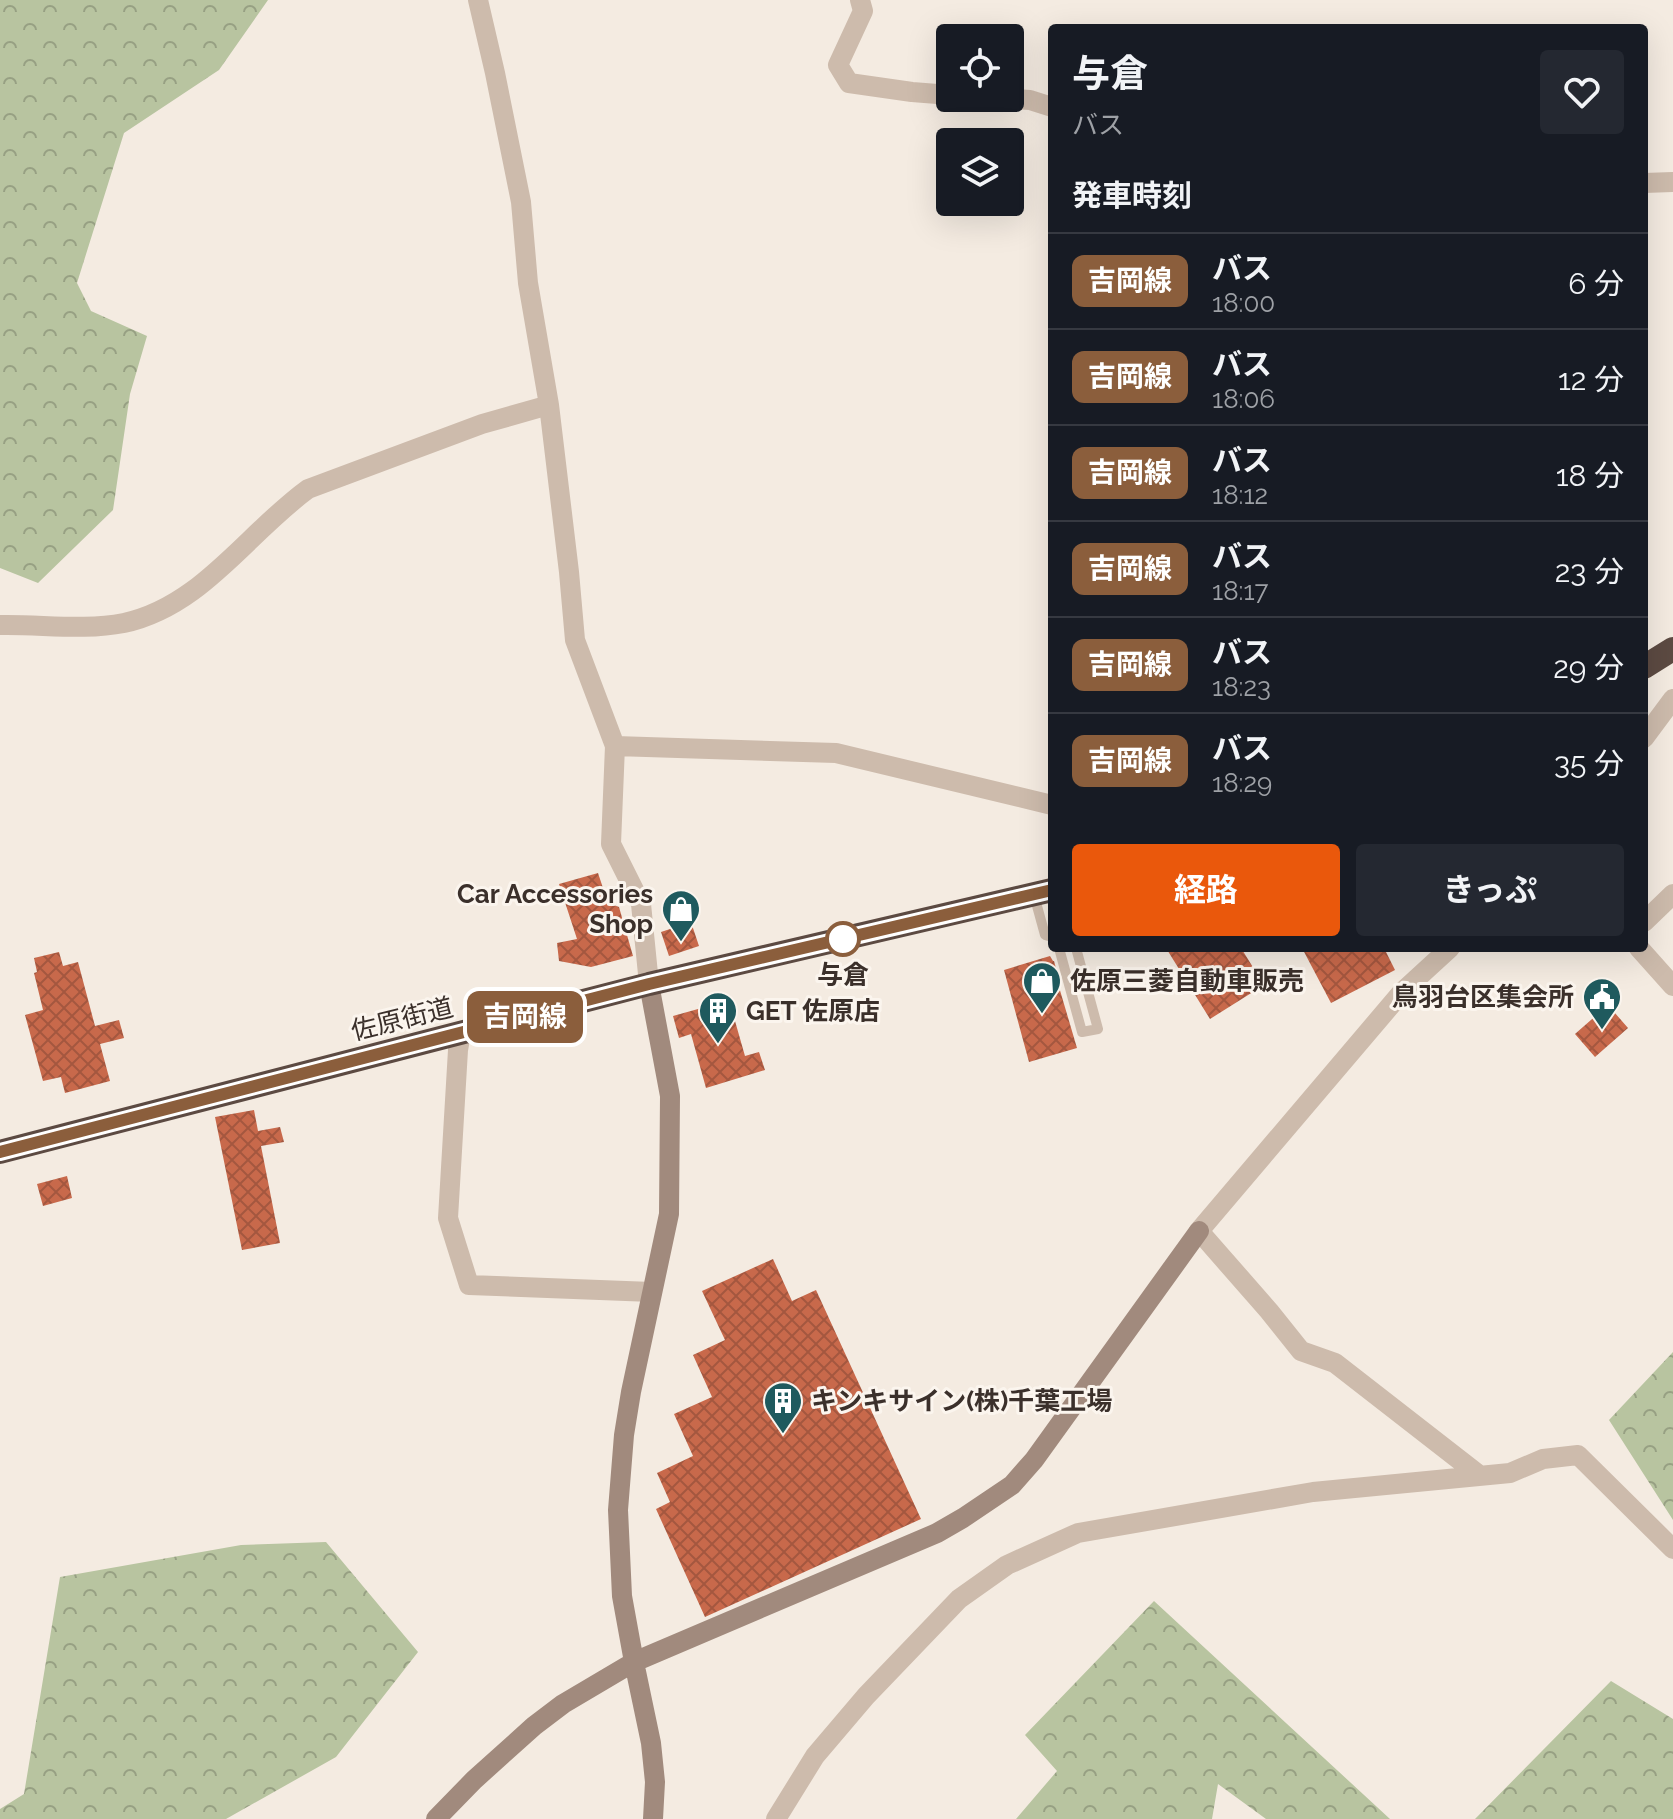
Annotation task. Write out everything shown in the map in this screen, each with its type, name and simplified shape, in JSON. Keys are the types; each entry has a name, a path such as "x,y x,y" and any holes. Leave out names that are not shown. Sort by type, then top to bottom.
{"highway":[{"path":"1648,665 1673,649"},
{"name":"佐原街道","path":"0,1152 649,984 1043,892"}],"street":[{"path":"478,0 521,202 528,283 549,405 575,640 615,746 611,844 641,904 649,984 670,1096 669,1214 631,1392 618,1510 622,1596 651,1743 655,1782 653,1819"},
{"path":"860,0 863,11 838,65 849,83 936,94"},
{"path":"1024,100 1048,106"},
{"path":"1648,183 1673,182"},
{"path":"0,625 99,626 125,622 171,606 207,579 308,489 482,424 549,405"},
{"path":"1648,733 1673,699"},
{"path":"615,746 836,753 1048,804"},
{"path":"1648,918 1673,894"},
{"path":"436,1819 534,1726 563,1704 634,1662 937,1533 1012,1485 1034,1460 1199,1231 1402,992 1446,952"},
{"path":"1643,952 1673,986"},
{"path":"461,1033 448,1218 469,1285 652,1292"},
{"path":"1199,1231 1301,1351 1335,1363 1479,1475"},
{"path":"776,1819 815,1756 866,1696 959,1599 1007,1565 1078,1533 1313,1492 1510,1473 1543,1459 1578,1455 1673,1549"}],"lane":[{"path":"1043,892 1045,935 1048,936"},
{"path":"1060,952 1082,1032 1098,1029 1077,952"}],"green space":[{"path":"0,0 268,0 219,70 124,133 77,283 91,311 147,336 130,394 113,510 38,583 0,568"},
{"path":"1673,1352 1673,1520 1609,1420"},
{"path":"326,1542 418,1652 336,1757 226,1819 0,1819 0,1809 24,1794 60,1577 241,1545"},
{"path":"1154,1601 1390,1819 1266,1819 1218,1784 1212,1819 1016,1819 1057,1771 1025,1735"},
{"path":"1611,1681 1673,1719 1673,1819 1475,1819"}],"building":[{"path":"598,873 608,903 619,907 633,956 591,967 559,961 557,943 577,939 559,884"},
{"path":"691,922 699,946 669,956 661,932"},
{"path":"59,952 63,966 78,962 95,1026 119,1020 124,1038 100,1044 110,1081 65,1093 61,1077 43,1081 25,1015 43,1010 34,973 37,972 34,958"},
{"path":"1168,952 1243,952 1264,985 1210,1019"},
{"path":"1304,952 1386,952 1395,970 1331,1003"},
{"name":"佐原三菱自動車販売","path":"1050,956 1054,961 1077,1048 1029,1062 1004,970"},
{"name":"GET 佐原店","path":"723,1002 731,1007 745,1056 759,1052 765,1070 706,1088 691,1034 679,1038 673,1016"},
{"name":"鳥羽台区集会所","path":"1608,1005 1628,1028 1595,1057 1575,1034"},
{"path":"254,1110 258,1131 280,1127 284,1142 261,1146 280,1243 242,1250 215,1117"},
{"path":"67,1176 72,1198 43,1206 37,1184"},
{"name":"キンキサイン(株)千葉工場","path":"773,1259 792,1301 816,1290 921,1519 705,1617 656,1509 670,1502 657,1473 693,1456 674,1414 712,1397 693,1355 725,1340 702,1291"}],"bus line":[{"name":"吉岡線","path":"0,1152 649,984 1048,891"}],"place":[{"name":"与倉","path":"843,939"},
{"name":"Car Accessories Shop","path":"681,943"},
{"name":"佐原三菱自動車販売","path":"1042,1015"},
{"name":"鳥羽台区集会所","path":"1602,1031"},
{"name":"GET 佐原店","path":"718,1045"},
{"name":"キンキサイン(株)千葉工場","path":"783,1435"}]}
